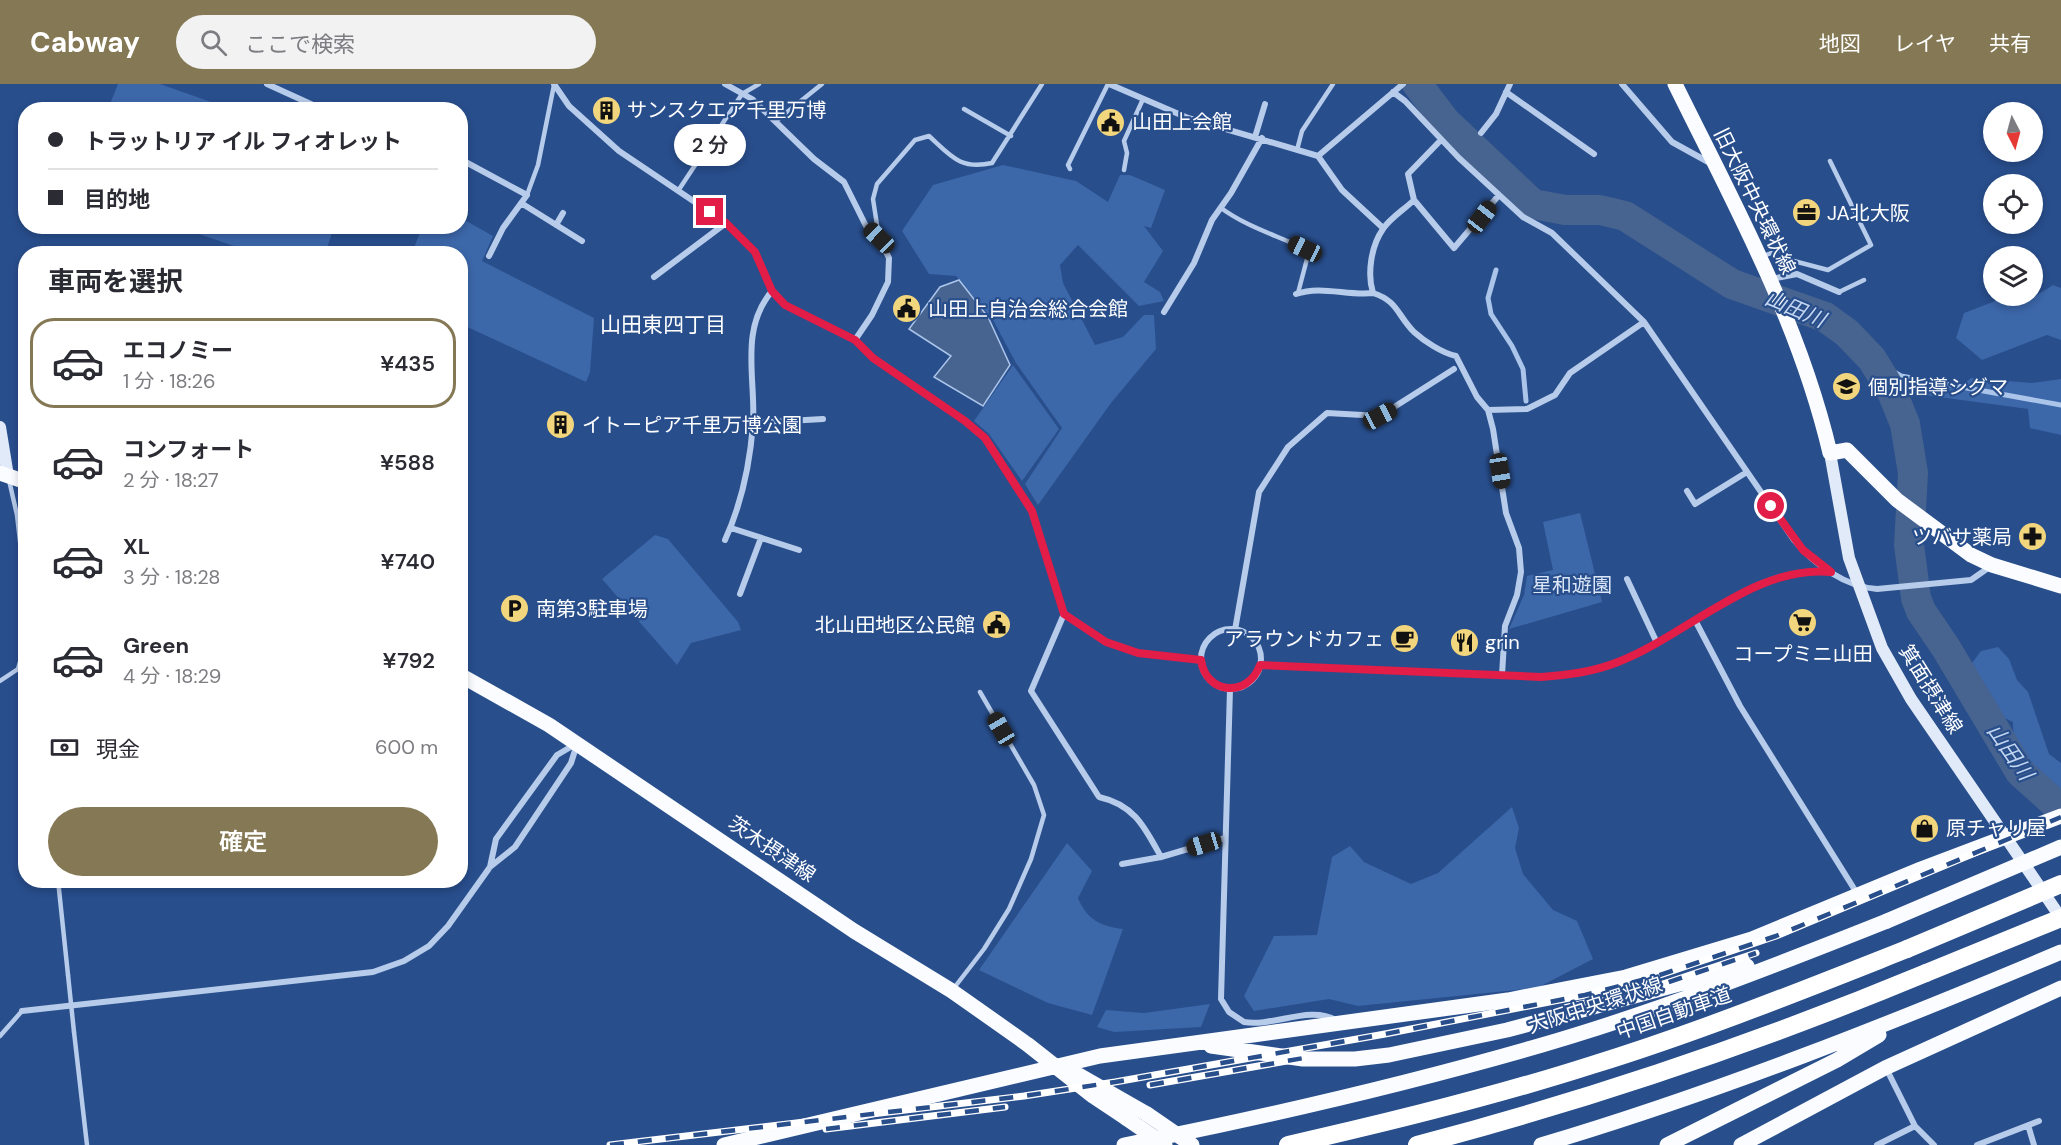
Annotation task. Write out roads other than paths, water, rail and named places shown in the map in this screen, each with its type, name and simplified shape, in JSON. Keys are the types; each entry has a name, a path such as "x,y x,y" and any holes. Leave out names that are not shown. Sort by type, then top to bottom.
{"highway":[{"name":"中国自動車道","path":"1288,1145 1462,1104 1593,1065 1753,1010 1907,949 2061,884"},
{"path":"1417,1145 1657,1074 1788,1028 2061,918"}],"main road":[{"name":"旧大阪中央環状線","path":"1675,84 1771,279 1791,327 1822,420 1830,453"},
{"path":"0,427 4,475"},
{"path":"1830,453 1847,450 1897,500 1971,555 1992,565 2061,586"},
{"name":"箕面摂津線","path":"1830,453 1849,558 1873,629 1898,678 2061,918"},
{"name":"茨木摂津線","path":"468,680 577,743 854,930 952,991 1056,1066 1093,1096 1165,1145"},
{"path":"724,1145 1100,1056 1518,999 1626,977 1736,945 2005,836 2061,816"},
{"name":"大阪中央環状線","path":"1124,1145 1339,1100 1544,1044 1714,987 1828,945 2061,847"},
{"path":"1199,1044 1295,1059 1347,1059 1389,1054 1507,1030 1828,945"},
{"path":"1540,1145 1741,1080 1906,1017 2061,952"},
{"path":"1741,1145 1885,1068 2061,988"},
{"path":"1667,1145 1837,1060 1906,1017"},
{"name":"茨木摂津線","path":"1056,1066 1075,1071 1147,1114 1192,1145"}],"street":[{"path":"267,84 306,102"},
{"path":"554,84 569,106 619,151 726,223 755,252 772,291 785,305 855,340 873,358 965,421 985,438 1032,511 1064,614 1106,642 1138,653 1201,660"},
{"path":"725,84 742,94 776,121 814,159 844,182 866,226 879,238 889,258 888,282 872,315 855,340"},
{"path":"1109,84 1188,118 1318,156 1342,190 1383,228"},
{"path":"1318,156 1403,84"},
{"path":"1481,134 1496,114 1510,84"},
{"path":"1622,84 1672,142 1714,165"},
{"path":"1393,92 1405,101 1440,141 1523,217 1552,233 1644,322 1799,545 1831,572 1877,590 1977,578 1992,565"},
{"path":"1506,92 1594,154"},
{"path":"1164,312 1194,263 1212,220 1221,208 1258,138 1265,104"},
{"path":"1440,141 1408,174 1414,200 1454,248 1499,195"},
{"path":"468,163 527,195 489,256"},
{"path":"1373,293 1369,280 1374,247 1383,228 1414,200"},
{"path":"521,203 582,241"},
{"path":"555,225 563,213"},
{"path":"654,277 726,223"},
{"path":"1771,279 1797,274 1839,292"},
{"path":"1297,293 1312,288 1354,295 1373,293 1389,298 1414,332 1447,354 1456,356 1476,397 1488,410 1506,513 1519,549 1521,572 1517,595 1505,626 1502,675"},
{"path":"725,540 731,528 744,481 753,423 751,342 761,304 772,291"},
{"path":"1488,410 1527,409 1555,394 1570,373 1644,322"},
{"path":"1235,630 1259,492 1288,447 1327,413 1380,416 1454,369"},
{"path":"753,423 824,419"},
{"path":"1687,491 1695,504 1748,472"},
{"path":"731,528 799,550"},
{"path":"740,594 761,538"},
{"path":"1260,665 1541,677 1575,674 1618,662 1696,622 1762,583 1805,573 1831,572"},
{"path":"1627,579 1657,643"},
{"path":"1064,614 1031,691 1099,797 1113,800 1140,819 1161,857"},
{"path":"1696,622 1740,706 1859,895"},
{"path":"1225,630 1235,630 1244,633 1258,646 1260,665 1252,680 1238,688 1230,689 1213,683 1202,669 1201,660 1207,640 1225,630"},
{"path":"1230,689 1220,978 1224,1005 1244,1022 1314,1015 1329,1016 1341,1022"},
{"path":"490,867 496,839 557,755 577,743"},
{"path":"22,1011 373,972 404,961 429,946 448,926 490,867 515,847 571,763 577,743"},
{"path":"1122,864 1161,857 1225,838"},
{"path":"1885,1068 1916,1126 1934,1145"},
{"path":"1977,1145 2039,1121"},
{"path":"2028,1125 2034,1145"},
{"path":"1877,1145 1916,1126"}],"lane":[{"path":"527,195 538,165 554,84"},
{"path":"678,191 742,94 759,84"},
{"path":"776,121 822,84"},
{"path":"879,238 873,199 877,184 915,140 929,136 959,163 976,166 992,163 1042,84"},
{"path":"1070,169 1068,165 1109,84"},
{"path":"1297,150 1302,131 1333,84"},
{"path":"1124,170 1127,153 1125,141 1143,99"},
{"path":"964,109 1011,136"},
{"path":"1760,257 1785,248 1790,260 1828,270 1871,245 1830,161"},
{"path":"1221,208 1250,228 1274,234 1305,249 1307,259 1297,293"},
{"path":"1839,292 1864,280"},
{"path":"4,475 18,524"},
{"path":"0,681 18,669"},
{"path":"952,991 984,949 1009,909 1031,859 1044,815 1034,785 980,692"},
{"path":"58,888 87,1145"},
{"path":"0,1035 22,1011"}],"waterway":[{"name":"山田川","path":"1417,84 1446,122 1533,204 1565,210 1600,210 1625,216 1732,284 1825,317 1847,333 1872,359 1892,392 1905,424 1913,473 1909,545 1916,598 1921,611 1946,648 2020,772 2061,809"},
{"path":"1496,270 1488,298 1491,314 1512,346 1523,369 1526,401"},
{"path":"1866,351 1880,364 1901,376 2061,405"}],"railway":[{"path":"610,1145 1024,1096 1385,1034 1585,995 1657,976 1776,936 2061,817"},
{"path":"1560,1009 1660,985 1756,953"},
{"path":"1150,1085 1304,1058"},
{"path":"826,1129 1005,1107"}],"place":[{"name":"サンスクエア千里万博","path":"606,110"},
{"name":"山田上会館","path":"1111,122"},
{"name":"JA北大阪","path":"1806,213"},
{"name":"山田上自治会総合会館","path":"907,309"},
{"name":"個別指導シグマ","path":"1847,387"},
{"name":"イトーピア千里万博公園","path":"561,425"},
{"name":"ツバサ薬局","path":"2033,537"},
{"name":"南第3駐車場","path":"515,609"},
{"name":"コープミニ山田","path":"1803,623"},
{"name":"北山田地区公民館","path":"996,625"},
{"name":"アラウンドカフェ","path":"1405,639"},
{"name":"grin","path":"1464,642"},
{"name":"原チャリ屋","path":"1925,828"}],"district":[{"name":"山田東四丁目","path":"663,325"}],"park label":[{"name":"星和遊園","path":"1572,585"}]}
